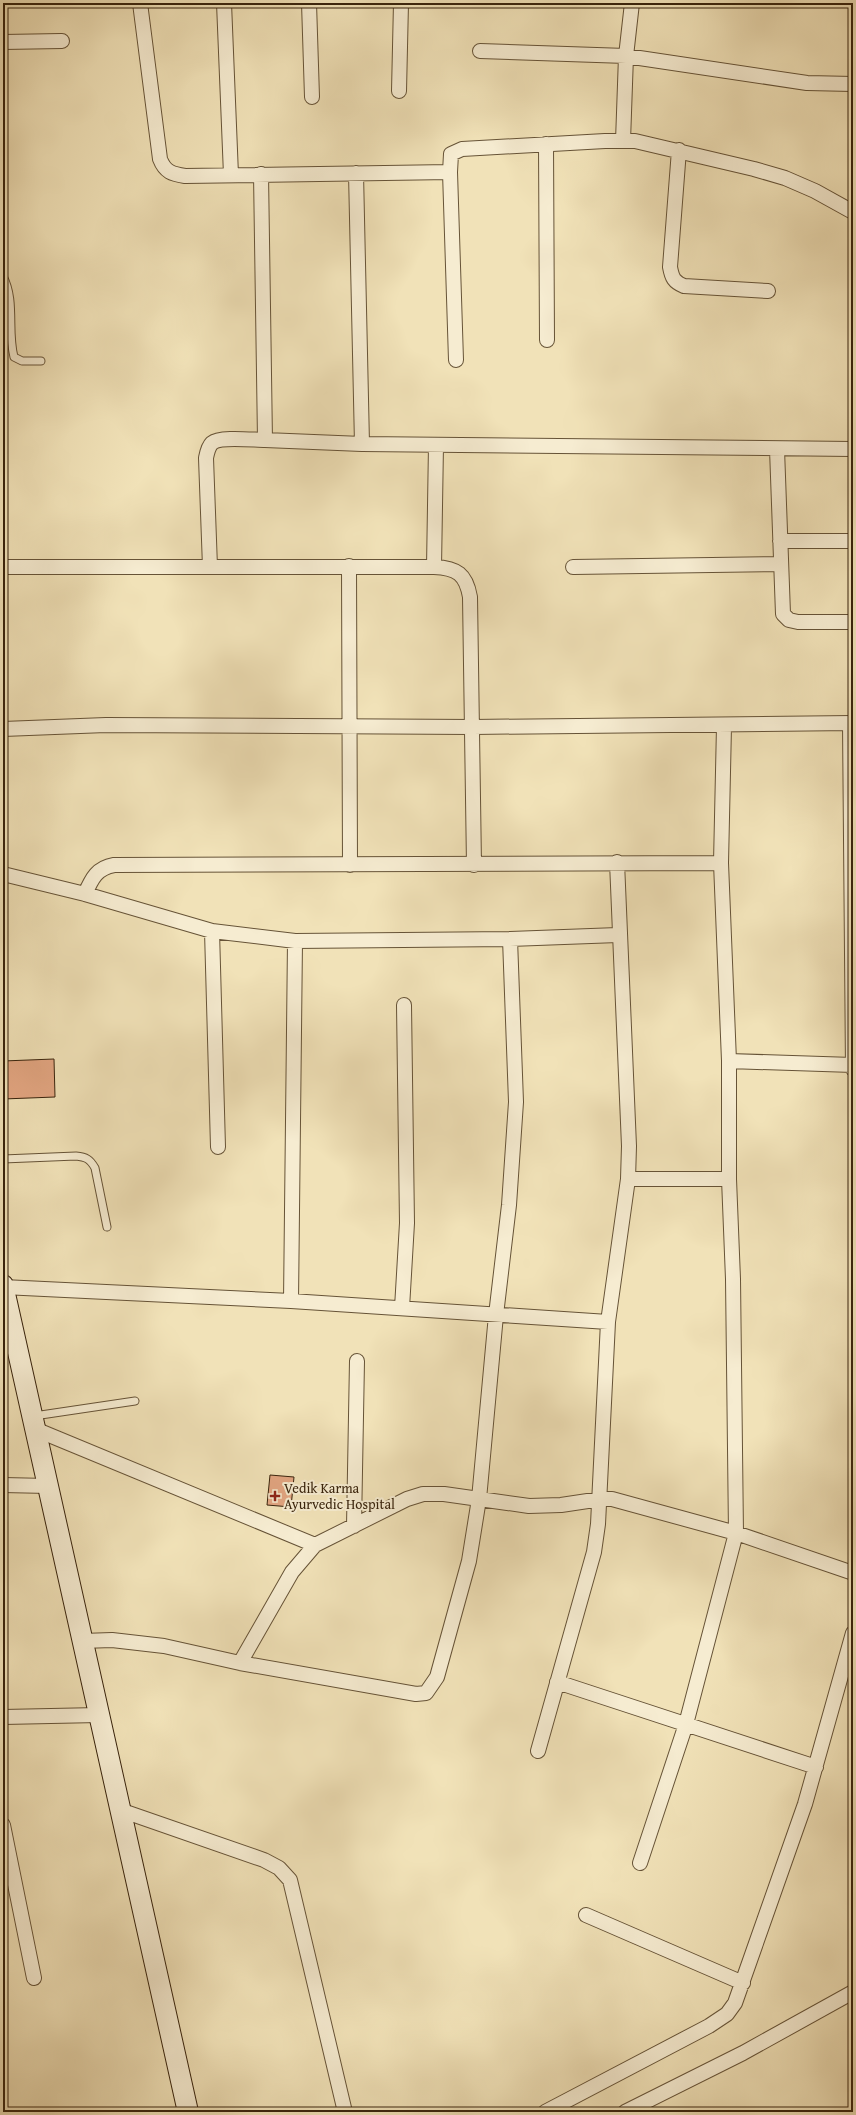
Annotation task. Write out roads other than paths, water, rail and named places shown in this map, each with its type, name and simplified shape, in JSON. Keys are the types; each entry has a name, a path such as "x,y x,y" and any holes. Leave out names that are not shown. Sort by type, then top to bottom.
{"main road":[{"path":"3,1286 10,1347 35,1423 82,1642 188,2112"}],"street":[{"path":"140,3 160,159 164,168 172,174 185,176 450,172"},
{"path":"224,3 231,175"},
{"path":"309,3 312,97"},
{"path":"399,91 401,3"},
{"path":"623,141 626,56 632,3"},
{"path":"3,42 62,41"},
{"path":"480,51 626,56 807,83 853,84"},
{"path":"456,360 450,172 451,154 457,150 546,144 623,141 641,142 679,150 785,178 815,191 853,212"},
{"path":"546,144 547,340"},
{"path":"679,150 670,267 671,276 676,282 684,286 768,290"},
{"path":"356,173 362,444"},
{"path":"261,174 265,440"},
{"path":"210,567 206,458 208,449 212,442 221,439 362,444 853,449"},
{"path":"434,567 436,444"},
{"path":"777,449 783,614 789,620 798,622 853,622"},
{"path":"780,541 853,541"},
{"path":"573,567 780,564"},
{"path":"349,566 350,865"},
{"path":"3,567 349,566 434,567 456,571 463,577 468,585 470,597 474,865"},
{"path":"3,729 106,725 724,726 852,723 853,1069"},
{"path":"640,1863 686,1724 736,1533 733,1279 729,1179 729,1061 721,863 724,726"},
{"path":"85,894 96,872 104,867 114,865 474,865 616,862 721,863"},
{"path":"538,1751 594,1552 600,1499 608,1322 628,1179 628,1109 618,935 616,862"},
{"path":"3,874 85,894 212,931 295,941 510,939 618,935"},
{"path":"212,931 218,1147"},
{"path":"82,1642 135,1642 164,1646 240,1663 416,1694 426,1693 437,1677 469,1561 479,1499 496,1315 509,1205 516,1102 510,939"},
{"path":"291,1301 295,941"},
{"path":"402,1308 407,1216 404,1005"},
{"path":"729,1061 853,1065"},
{"path":"628,1179 729,1179"},
{"path":"3,1286 291,1301 608,1322"},
{"path":"354,1526 358,1361"},
{"path":"35,1423 315,1546"},
{"path":"3,1485 48,1486"},
{"path":"240,1663 292,1572 315,1546 407,1499 424,1494 444,1494 529,1506 561,1505 600,1499 626,1502 736,1533 853,1573"},
{"path":"545,2112 709,2026 727,2014 735,2002 743,1984 805,1804 853,1633"},
{"path":"557,1682 816,1767"},
{"path":"3,1717 99,1715"},
{"path":"120,1810 264,1860 279,1868 290,1880 345,2112"},
{"path":"3,1825 34,1978"},
{"path":"586,1915 743,1984"},
{"path":"624,2112 743,2053 853,1992"}],"lane":[{"path":"3,276 7,282 10,300 14,357 22,361 40,361"},
{"path":"3,1159 84,1156 91,1160 95,1168 106,1226"},
{"path":"35,1423 135,1401"}],"place":[{"name":"Vedik Karma Ayurvedic Hospital","path":"275,1496"}]}
